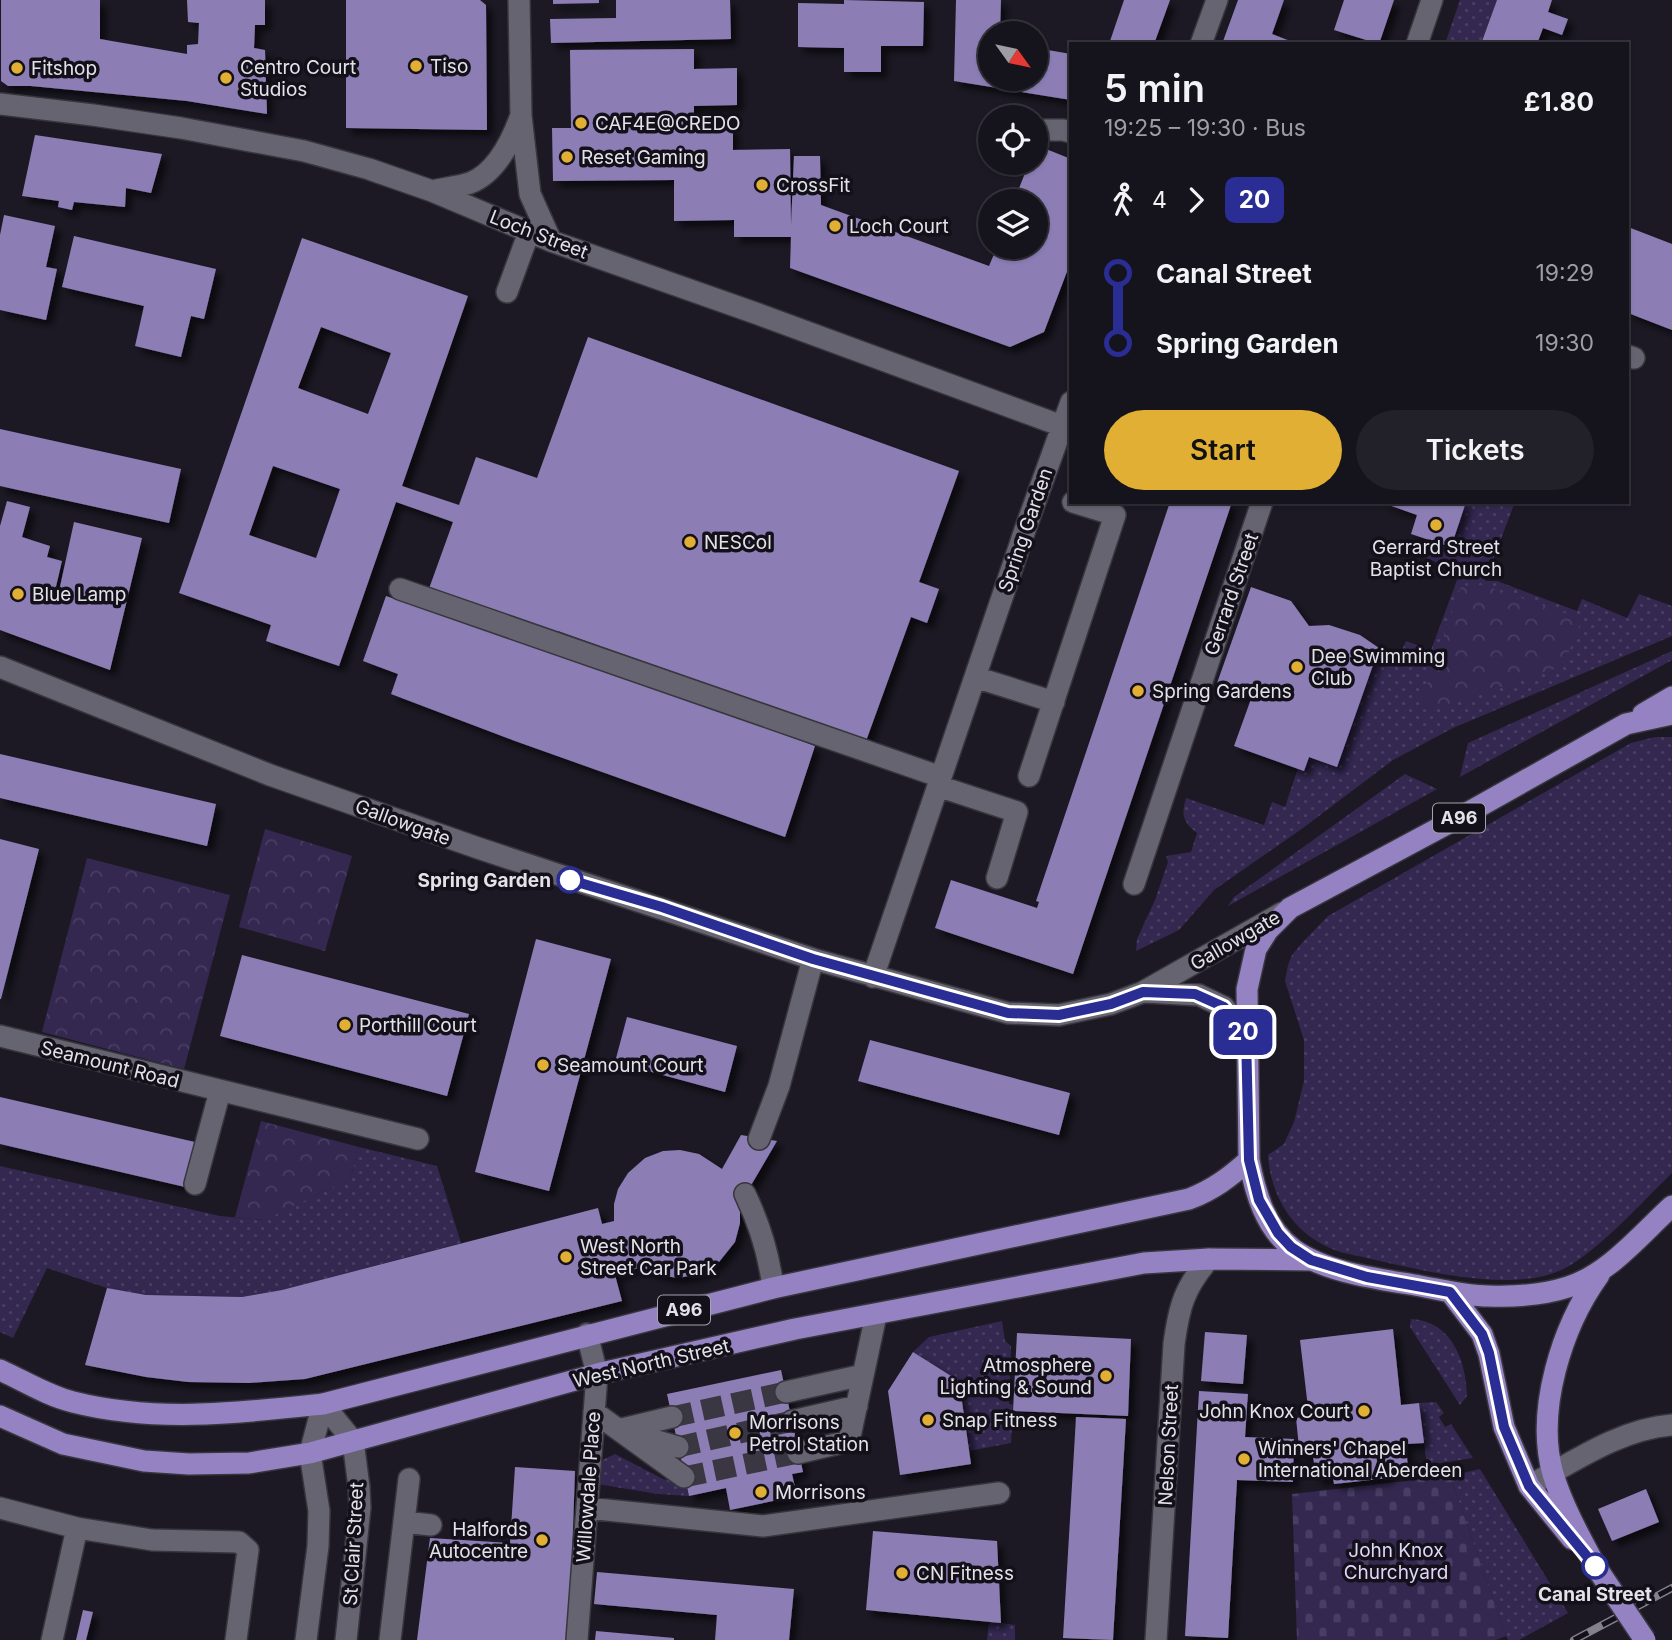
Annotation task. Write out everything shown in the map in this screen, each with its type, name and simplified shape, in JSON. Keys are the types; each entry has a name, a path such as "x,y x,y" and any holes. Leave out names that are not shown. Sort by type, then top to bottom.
{"main road":[{"path":"1626,724 1672,697"},
{"name":"A96","path":"1672,714 1626,724 1290,908 1268,930 1256,948 1247,989 1246,1036 1249,1160 1253,1181 1267,1216 1291,1247 1311,1260 1367,1277 1450,1292 1486,1296 1542,1293 1568,1287 1605,1268 1672,1206"},
{"name":"A96","path":"0,1370 72,1402 143,1413 180,1416 323,1405 587,1334 773,1288 1189,1199 1218,1185 1249,1160"},
{"name":"West North Street","path":"0,1416 63,1444 145,1461 189,1464 249,1463 310,1453 597,1374 795,1329 1144,1263 1209,1259 1311,1260"},
{"path":"1596,1567 1570,1517 1553,1473 1548,1419 1556,1369 1573,1318 1585,1295 1605,1268"},
{"path":"1450,1292 1482,1334 1489,1353 1504,1427 1529,1486 1596,1567 1645,1640"}],"street":[{"path":"519,0 521,116 530,194 551,241"},
{"path":"1202,42 1217,0"},
{"path":"1418,42 1432,0"},
{"name":"Loch Street","path":"0,104 93,115 304,151 369,169 432,191 551,241 1062,426"},
{"path":"432,191 471,182 485,174 513,137 521,116"},
{"path":"1048,130 1069,132"},
{"path":"507,292 529,232"},
{"name":"Spring Garden","path":"873,977 1069,407"},
{"path":"1038,492 1069,501"},
{"path":"1029,776 1115,515 1079,504"},
{"name":"Gerrard Street","path":"1134,884 1261,504"},
{"path":"400,589 1017,812 996,877"},
{"name":"Gallowgate","path":"0,667 270,775 562,877 662,907 813,959 998,1011 1059,1015 1111,1004 1143,992 1290,908"},
{"path":"975,677 1054,702"},
{"path":"759,1139 771,1112 813,959"},
{"name":"Gallowgate","path":"1143,992 1199,995 1224,1007 1246,1036"},
{"name":"Seamount Road","path":"0,1036 418,1139"},
{"path":"195,1184 220,1091"},
{"path":"745,1195 759,1222 769,1254 773,1288"},
{"name":"Nelson Street","path":"1156,1640 1174,1344 1182,1297 1209,1259"},
{"path":"798,1453 849,1441 876,1315"},
{"name":"Willowdale Place","path":"577,1640 597,1374 587,1334"},
{"path":"786,1392 863,1375"},
{"path":"323,1405 353,1441"},
{"name":"St Clair Street","path":"306,1640 318,1546 318,1521 310,1453 323,1405"},
{"path":"792,1421 857,1406"},
{"path":"594,1412 684,1477"},
{"path":"620,1429 672,1416"},
{"path":"1529,1486 1613,1441 1660,1426 1672,1425"},
{"path":"620,1429 678,1447"},
{"name":"St Clair Street","path":"346,1640 359,1508 353,1441"},
{"path":"390,1640 409,1479"},
{"path":"587,1508 763,1526 999,1493"},
{"path":"0,1508 77,1528 152,1541 239,1542 248,1550 236,1640"},
{"path":"404,1522 431,1525"},
{"path":"52,1640 77,1528"}],"green space":[{"path":"1460,0 1497,0 1482,42 1446,42"},
{"path":"1465,504 1514,504 1485,581 1497,581 1577,611 1582,599 1627,618 1639,594 1672,606 1672,636 1453,728 1393,760 1303,828 1214,890 1179,930 1136,951 1137,939 1155,900 1168,862 1166,856 1191,852 1197,833 1184,818 1186,798 1264,825 1272,802 1285,807 1298,768 1304,771 1309,757 1337,766 1379,648 1400,654 1406,641 1431,650 1460,572 1424,557 1430,540 1451,547"},
{"path":"1483,585 1582,619 1563,666 1429,711 1419,707 1461,586"},
{"path":"1672,651 1672,660 1460,777 1468,743"},
{"path":"1655,737 1672,737 1672,1173 1582,1257 1569,1266 1546,1275 1519,1280 1489,1280 1427,1271 1344,1253 1313,1239 1281,1203 1270,1172 1268,1155 1284,1144 1294,1122 1304,1081 1304,1040 1285,981 1292,955 1328,916 1631,743"},
{"path":"1405,774 1437,789 1228,906 1234,897"},
{"path":"265,829 352,856 325,951 239,927"},
{"path":"87,858 230,895 184,1069 42,1032"},
{"path":"261,1121 359,1147 350,1179 264,1220 235,1217"},
{"path":"359,1147 437,1166 461,1243 282,1290 242,1297 146,1295 107,1288 47,1268 13,1338 0,1332 0,1166 220,1216 263,1220 350,1179"},
{"path":"1411,1319 1425,1321 1437,1327 1454,1345 1464,1369 1466,1383 1467,1396 1460,1405 1410,1327"},
{"path":"1002,1321 1005,1341 1011,1346 1011,1443 969,1451 959,1381 913,1352 929,1337"},
{"path":"1436,1402 1444,1413 1439,1417 1445,1427 1451,1424 1473,1458 1427,1465 1419,1403"},
{"path":"615,1454 663,1479 686,1484 689,1496 597,1484 598,1462"},
{"path":"1480,1469 1568,1613 1519,1640 1508,1640 1506,1636 1450,1476"},
{"name":"John Knox Churchyard","path":"1450,1476 1506,1636 1496,1640 1297,1640 1292,1494"},
{"path":"989,1621 1015,1625 1015,1640 987,1640"}],"building":[{"path":"1,0 100,0 100,39 187,54 187,45 198,44 199,23 188,22 187,0 265,0 265,25 255,25 254,48 265,50 267,114 187,101 8,86 1,81"},
{"name":"Tiso","path":"346,0 480,0 486,5 487,130 346,128"},
{"path":"553,0 599,0 599,3 553,4"},
{"path":"616,0 730,0 731,39 551,43 550,19 616,18"},
{"path":"844,0 924,2 923,46 881,46 881,72 844,72 844,48 798,47 798,3 844,4"},
{"path":"956,0 1001,0 1000,21 978,21 978,85 954,81"},
{"path":"1124,0 1170,0 1155,42 1110,42"},
{"path":"1238,0 1284,0 1272,34 1293,42 1223,42"},
{"path":"1344,0 1394,0 1380,42 1334,30"},
{"path":"1497,0 1552,0 1548,12 1568,19 1562,35 1543,28 1538,42 1482,42"},
{"path":"694,49 694,69 737,68 737,105 694,106 694,127 733,127 733,150 790,149 791,226 794,156 820,156 821,205 989,266 992,259 1048,259 1048,189 1019,189 1024,175 1048,175 1048,150 1069,158 1069,266 1044,332 1010,347 790,268 791,237 734,237 734,220 674,221 674,180 553,181 552,128 571,128 570,50"},
{"path":"1048,50 1069,54 1069,100 1016,91 1048,91"},
{"path":"35,135 162,154 151,193 126,188 125,207 74,202 72,210 58,207 59,201 22,196"},
{"path":"4,215 55,226 46,267 57,269 46,320 0,310 0,235"},
{"path":"1629,227 1672,244 1672,330 1629,313"},
{"path":"74,236 216,269 204,319 191,316 181,357 135,346 144,306 62,287"},
{"name":"NESCol","path":"302,238 468,296 402,486 459,505 476,457 537,478 588,337 959,471 919,582 939,589 927,623 911,617 866,741 558,631 552,650 815,746 785,837 391,694 398,674 363,661 386,596 422,608 453,522 396,502 339,666 266,641 271,625 179,593","holes":["321,327 391,353 368,414 298,388","273,466 340,489 316,558 249,535"]},
{"path":"0,429 181,469 169,523 0,486"},
{"path":"7,501 30,507 22,537 50,546 47,557 62,561 54,595 58,596 74,522 142,538 110,670 0,630 0,526"},
{"name":"Spring Gardens","path":"1169,504 1231,504 1073,974 935,928 951,880 1037,908 1039,902 1036,901"},
{"name":"Gerrard Street Baptist Church","path":"1386,504 1465,504 1451,547 1411,534 1417,515"},
{"name":"Dee Swimming Club","path":"1251,587 1291,601 1309,626 1329,625 1360,635 1379,648 1337,767 1309,757 1304,771 1234,746 1251,699 1216,686"},
{"path":"0,754 216,804 207,846 0,798"},
{"path":"0,839 39,849 1,999 0,999"},
{"name":"Seamount Court","path":"536,939 611,959 549,1191 475,1172"},
{"name":"Porthill Court","path":"242,955 469,1014 447,1096 220,1036"},
{"path":"627,1017 737,1046 725,1092 615,1062"},
{"path":"870,1040 1070,1093 1059,1135 858,1081"},
{"path":"0,1097 195,1142 185,1187 0,1144"},
{"name":"West North Street Car Park","path":"741,1135 777,1141 740,1204 740,1223 735,1242 719,1262 699,1274 678,1278 659,1275 642,1267 615,1275 622,1301 305,1379 249,1383 188,1382 85,1365 107,1288 146,1295 242,1297 282,1290 598,1208 602,1224 614,1221 614,1204 618,1189 628,1173 645,1158 663,1151 680,1150 699,1154 722,1169"},
{"name":"John Knox Court","path":"1393,1329 1401,1405 1419,1403 1424,1443 1406,1444 1408,1470 1389,1472 1389,1478 1334,1484 1333,1478 1316,1480 1313,1455 1300,1457 1296,1418 1309,1416 1300,1340"},
{"path":"1205,1332 1247,1335 1243,1384 1201,1381"},
{"path":"1017,1333 1131,1339 1128,1416 1013,1411"},
{"name":"Snap Fitness","path":"913,1352 959,1381 971,1464 900,1475 888,1391"},
{"path":"781,1370 803,1472 792,1474 797,1496 730,1510 726,1488 689,1496 667,1394"},
{"path":"1199,1391 1248,1394 1245,1437 1294,1439 1293,1482 1237,1480 1228,1638 1185,1636"},
{"path":"1076,1417 1126,1419 1113,1640 1063,1638"},
{"name":"Halfords Autocentre","path":"515,1467 575,1471 569,1640 417,1640 430,1538 510,1543"},
{"path":"1646,1489 1659,1522 1612,1541 1598,1509"},
{"path":"873,1531 997,1541 1001,1623 866,1610"},
{"path":"597,1572 794,1589 789,1640 715,1640 717,1615 594,1604"},
{"path":"83,1610 93,1612 86,1640 76,1640"},
{"path":"596,1631 674,1638 674,1640 595,1640"}],"tunnel":[{"path":"672,1417 786,1392"},
{"path":"678,1447 792,1421"},
{"path":"684,1477 798,1453"}],"railway":[{"path":"1574,1640 1672,1588"}],"bus line":[{"name":"20","path":"570,880 662,907 813,959 1008,1013 1059,1015 1085,1011 1143,992 1195,994 1224,1007 1246,1036 1249,1160 1259,1200 1278,1233 1291,1247 1311,1260 1367,1277 1450,1292 1482,1334 1489,1353 1504,1427 1529,1486 1595,1566"}],"place":[{"name":"Tiso","path":"416,66"},
{"name":"Fitshop","path":"17,68"},
{"name":"Centro Court Studios","path":"226,78"},
{"name":"CAF4E@CREDO","path":"581,123"},
{"name":"Reset Gaming","path":"567,157"},
{"name":"CrossFit","path":"762,185"},
{"name":"Loch Court","path":"835,226"},
{"name":"Gerrard Street Baptist Church","path":"1436,525"},
{"name":"NESCol","path":"690,542"},
{"name":"Blue Lamp","path":"18,594"},
{"name":"Dee Swimming Club","path":"1297,667"},
{"name":"Spring Gardens","path":"1138,691"},
{"name":"Spring Garden","path":"570,880"},
{"name":"Porthill Court","path":"345,1025"},
{"name":"Seamount Court","path":"543,1065"},
{"name":"West North Street Car Park","path":"566,1257"},
{"name":"Atmosphere Lighting & Sound","path":"1106,1376"},
{"name":"John Knox Court","path":"1364,1411"},
{"name":"Snap Fitness","path":"928,1420"},
{"name":"Morrisons Petrol Station","path":"735,1433"},
{"name":"Winners' Chapel International Aberdeen","path":"1244,1459"},
{"name":"Morrisons","path":"761,1492"},
{"name":"Halfords Autocentre","path":"542,1540"},
{"name":"Canal Street","path":"1595,1566"},
{"name":"CN Fitness","path":"902,1573"}]}
